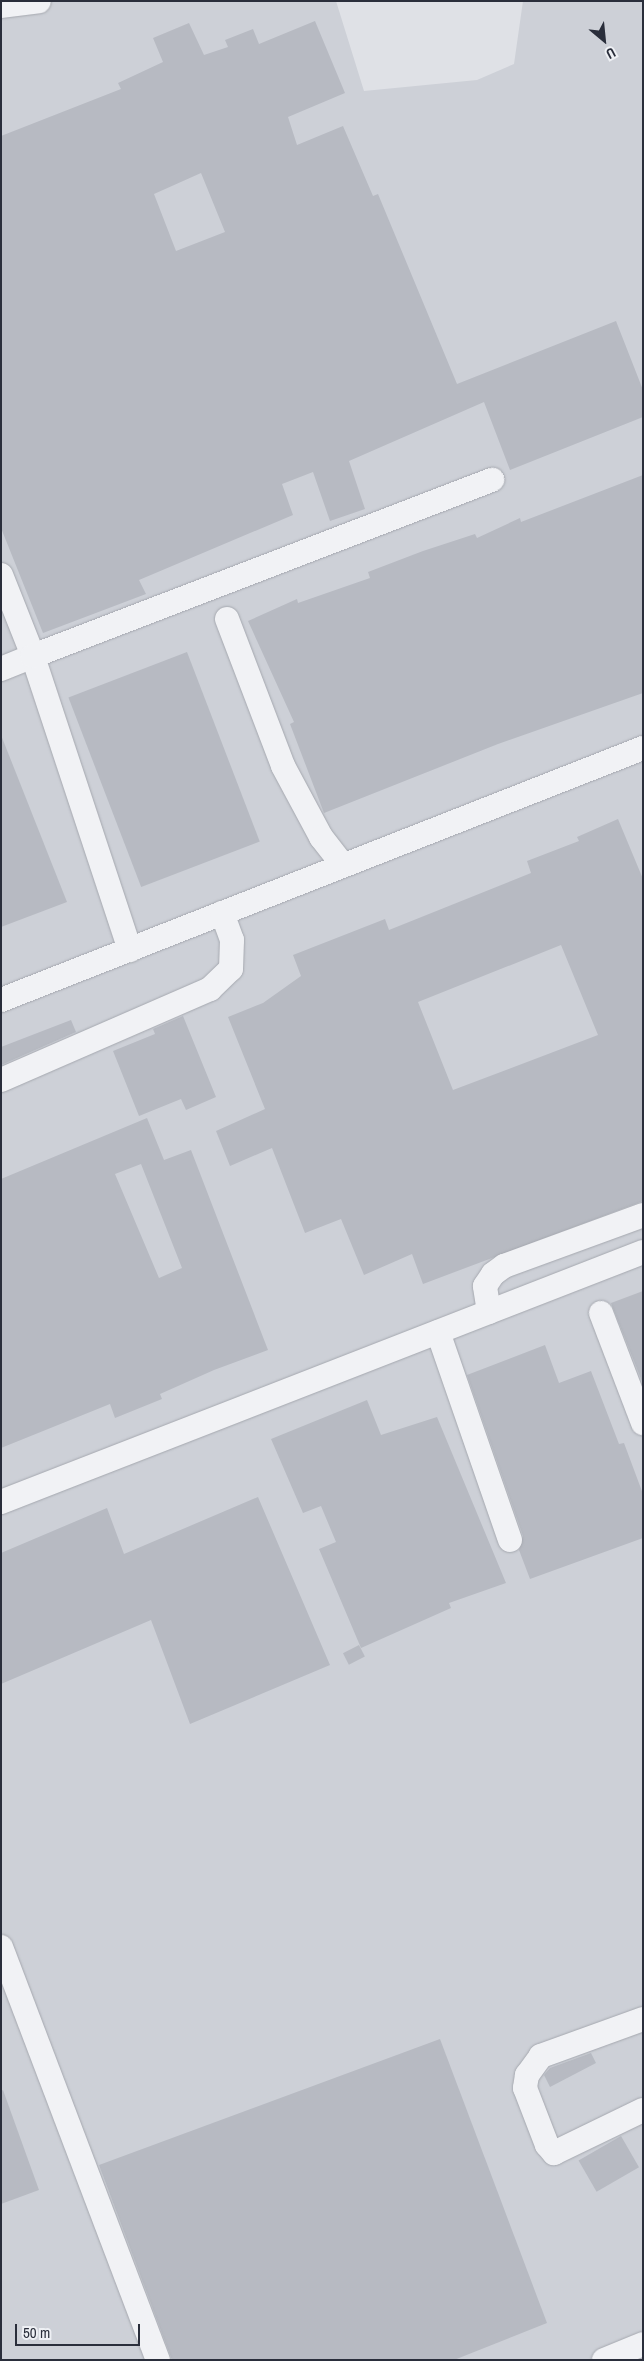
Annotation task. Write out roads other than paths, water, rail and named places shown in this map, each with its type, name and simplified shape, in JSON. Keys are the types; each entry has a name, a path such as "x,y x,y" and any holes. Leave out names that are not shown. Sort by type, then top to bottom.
{"lane":[{"path":"1,6 39,1"},
{"path":"1,669 492,480"},
{"path":"1,575 33,656 130,950"},
{"path":"227,619 283,766 321,837 343,865"},
{"path":"1,1000 643,748"},
{"path":"1,1080 210,989 231,969 232,940 222,913"},
{"path":"489,1312 485,1286 492,1274 504,1266 643,1215"},
{"path":"1,1502 643,1252"},
{"path":"601,1313 643,1423"},
{"path":"438,1332 510,1540"},
{"path":"1,1947 158,2360"},
{"path":"643,2019 541,2056 527,2075 525,2088 547,2145 554,2153 643,2110"},
{"path":"604,2360 643,2344"}]}
